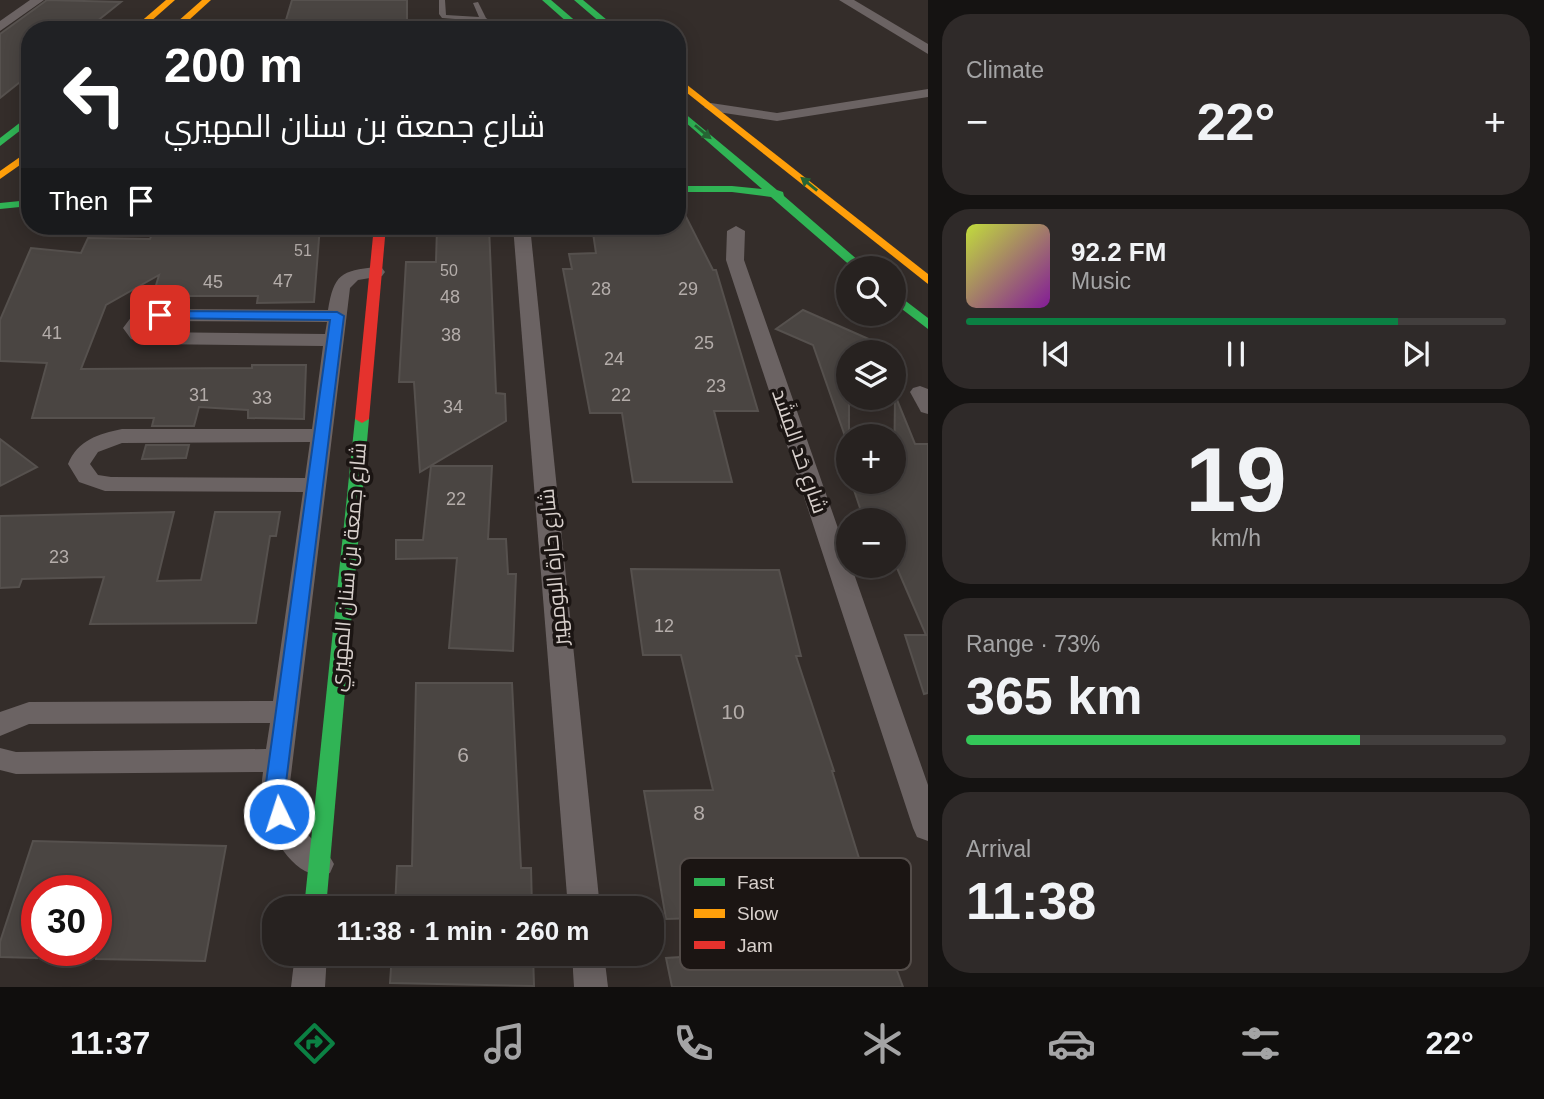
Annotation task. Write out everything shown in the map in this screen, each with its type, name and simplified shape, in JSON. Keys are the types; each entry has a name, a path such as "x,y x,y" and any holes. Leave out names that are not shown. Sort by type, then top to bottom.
{"main road":[{"path":"145,21 169,0"},
{"path":"185,21 207,0"},
{"path":"546,0 569,21"},
{"path":"578,0 613,21"},
{"path":"601,0 618,21"},
{"path":"686,77 712,107"},
{"path":"686,87 928,280"},
{"path":"686,118 847,256"},
{"path":"0,143 21,126"},
{"path":"686,187 719,170 728,154"},
{"path":"0,176 21,160"},
{"path":"0,186 21,187"},
{"path":"686,189 773,192 813,205 881,242"},
{"path":"0,206 21,204"},
{"path":"686,204 721,206"},
{"path":"781,218 823,235"},
{"name":"شارع جمعة بن سنان المهيري","path":"316,896 379,235"},
{"path":"906,306 928,325"}],"street":[{"path":"0,27 38,0"},
{"path":"845,0 928,50"},
{"path":"712,107 776,117 928,93"},
{"path":"757,142 776,117"},
{"name":"شارع حَد المِشَد","path":"736,231 733,245 735,260 928,828"},
{"name":"شارع حارة البومهير","path":"523,235 583,896"},
{"path":"319,864 293,842 279,814 276,783 342,283 353,275 376,272"},
{"path":"334,340 150,338 138,335 134,328 145,317 160,315 337,316"},
{"name":"شارع جمعة بن سنان المهيري","path":"315,485 111,484 91,481 80,471 79,464 81,457 92,446 122,436 321,435"},
{"path":"0,725 18,715 29,713 285,712"},
{"path":"0,759 16,762 279,760"},
{"path":"308,987 310,966"},
{"path":"589,966 591,987"}],"lane":[{"path":"442,0 444,17 486,21"},
{"path":"476,3 483,19"}],"building":[{"path":"47,0 121,2 97,21 21,21 21,81 0,98 0,34"},
{"path":"292,0 407,0 407,21 286,20"},
{"path":"686,217 713,270 716,270 758,411 714,411 732,482 633,482 622,413 590,413 563,269 572,269 569,254 596,253 593,235 686,235"},
{"path":"152,235 319,235 314,302 257,303 258,296 172,296 169,306 150,306 159,275 106,305 81,369 306,365 304,419 248,418 248,410 199,407 194,426 152,426 154,418 32,418 47,363 0,361 0,320 31,248 81,253 88,238 150,239"},
{"path":"437,235 489,235 496,393 505,394 506,421 420,472 414,382 399,382 406,262 436,262"},
{"path":"803,310 871,340 836,340 836,410 849,410 849,424 841,424 813,345 776,329"},
{"path":"895,410 901,410 915,444 928,444 928,693 924,694 905,635 926,635 901,578 906,578 906,508 860,508 855,494 906,494 906,424 895,424"},
{"path":"0,439 37,467 0,486"},
{"path":"146,445 189,445 186,458 142,459"},
{"path":"431,466 492,466 488,539 506,539 508,574 516,574 513,651 449,648 457,558 396,559 396,540 423,540"},
{"path":"174,512 157,581 201,580 215,512 280,512 276,536 270,536 256,623 90,624 104,577 22,579 19,587 0,588 0,516"},
{"path":"631,569 779,570 801,656 796,656 859,858 680,858 680,919 666,919 644,791 713,790 681,655 643,655"},
{"path":"416,683 512,683 521,868 531,868 532,896 396,896 397,866 412,866"},
{"path":"33,841 226,846 205,961 112,959 112,875 22,875"},
{"path":"21,878 21,958 0,957 0,942"},
{"path":"680,957 680,970 897,970 903,987 672,987 666,958"},
{"path":"391,966 533,966 534,986 390,983"}],"traffic: fast":[{"path":"546,0 571,21"},
{"path":"578,0 604,21"},
{"path":"686,118 847,256"},
{"path":"0,143 21,126"},
{"path":"686,189 732,189 779,194"},
{"path":"0,206 21,204"},
{"path":"906,306 928,325"},
{"path":"316,896 362,419"}],"traffic: slow":[{"path":"146,21 171,0"},
{"path":"182,21 207,0"},
{"path":"686,87 928,280"},
{"path":"0,176 21,160"}],"traffic: jam":[{"path":"362,419 379,235"}],"route":[{"path":"160,315 337,316 276,783 279,814"}]}
